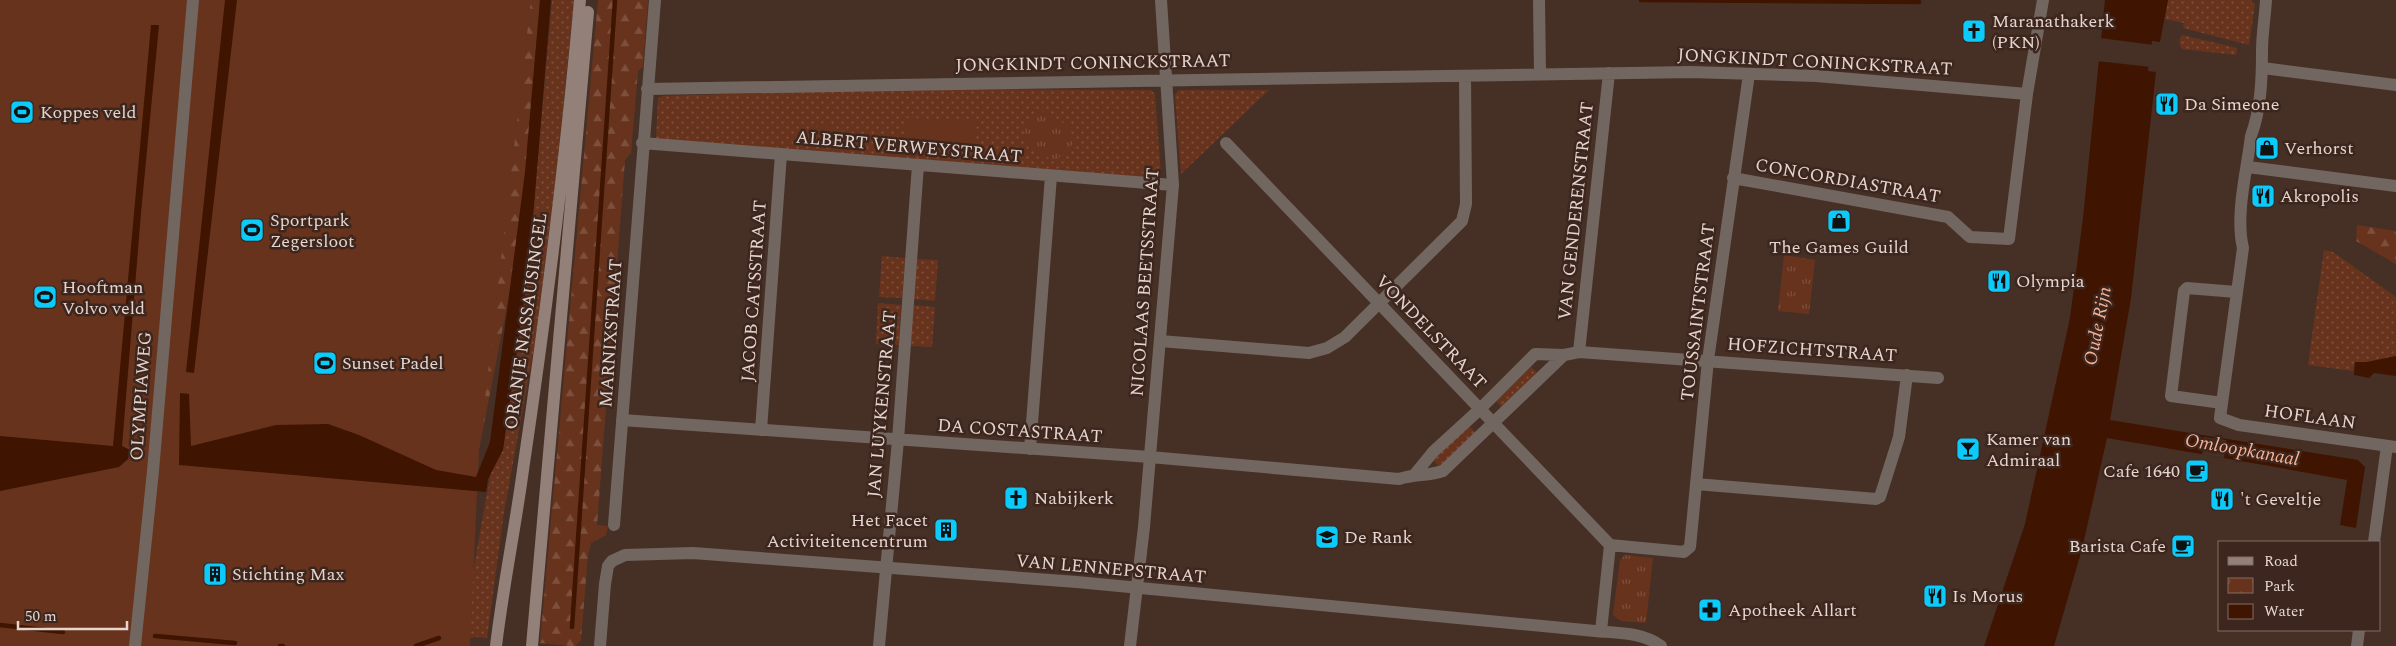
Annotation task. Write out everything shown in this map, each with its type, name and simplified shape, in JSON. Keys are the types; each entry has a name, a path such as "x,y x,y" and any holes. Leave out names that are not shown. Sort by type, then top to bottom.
{"main road":[{"name":"ORANJE NASSAUSINGEL","path":"496,646 555,239 568,138 580,0"},
{"name":"ORANJE NASSAUSINGEL","path":"532,646 588,0"}],"street":[{"name":"OLYMPIAWEG","path":"135,646 153,471 193,0"},
{"name":"MARNIXSTRAAT","path":"614,525 654,0"},
{"name":"NICOLAAS BEETSSTRAAT","path":"1136,588 1150,457 1172,185 1164,80 1161,0"},
{"path":"1539,0 1540,74"},
{"path":"2027,94 2043,0"},
{"path":"2236,292 2187,288 2184,291 2171,396 2222,403 2243,248 2239,233 2264,68 2262,51 2266,0"},
{"path":"2264,68 2396,84"},
{"name":"JONGKINDT CONINCKSTRAAT","path":"647,89 1691,72 1816,76 2027,94"},
{"name":"VAN GENDERENSTRAAT","path":"1579,352 1609,73"},
{"name":"TOUSSAINTSTRAAT","path":"1610,545 1684,552 1690,547 1708,360 1749,74"},
{"path":"1160,340 1309,353 1327,348 1345,337 1462,220 1466,204 1465,76"},
{"name":"CONCORDIASTRAAT","path":"1733,178 1948,217 1970,237 2009,239 2027,94"},
{"name":"ALBERT VERWEYSTRAAT","path":"642,143 1172,185"},
{"name":"VONDELSTRAAT","path":"1226,143 1610,545"},
{"name":"JACOB CATSSTRAAT","path":"761,430 781,154"},
{"name":"JAN LUYKENSTRAAT","path":"879,646 898,440 918,165"},
{"path":"2248,167 2396,186"},
{"path":"1030,449 1051,176"},
{"name":"HOFZICHTSTRAAT","path":"1480,409 1534,354 1564,355 1579,352 1938,378"},
{"path":"1494,422 1564,355"},
{"path":"1696,484 1876,499 1880,497 1899,437 1907,375"},
{"name":"HOFLAAN","path":"2222,403 2220,418 2239,425 2391,446"},
{"path":"1416,474 1433,452 1480,409"},
{"name":"DA COSTASTRAAT","path":"622,420 1150,457 1399,479 1416,474 1432,475 1443,471 1494,422"},
{"path":"2374,541 2391,446"},
{"path":"1601,631 1610,545"},
{"name":"VAN LENNEPSTRAAT","path":"600,646 608,566 625,555 693,553 1136,588 1601,631 1640,636 1651,639 1661,646"},
{"path":"1130,646 1136,588"},
{"path":"2356,646 2359,631"}],"green space":[{"name":"Sportpark Zegersloot","path":"0,0 531,0 479,450 470,646 0,646"},
{"path":"504,0 540,0 524,190 513,275 476,465"},
{"path":"552,0 574,0 555,186 535,342 504,512 487,638 476,637 422,646 466,611 529,258"},
{"path":"598,0 648,0 643,67 638,71 631,153 625,160 597,525 608,526 606,535 591,543 588,555 581,640 575,646 571,646 540,643"},
{"path":"2168,0 2252,0 2252,3 2255,4 2249,45 2183,28 2184,23 2165,19"},
{"path":"2182,35 2237,48 2236,55 2183,49 2180,46"},
{"path":"904,89 1151,90 1155,94 1161,175 1159,179 656,139 658,98 662,96"},
{"path":"1179,90 1269,90 1181,174 1175,95"},
{"path":"1041,111 1069,126 1074,143 1055,161 1029,149 1022,126"},
{"path":"905,118 977,121 975,146 904,142"},
{"path":"824,122 852,146 797,142"},
{"path":"2357,225 2396,231 2396,264 2356,241"},
{"path":"2324,250 2333,252 2396,297 2396,356 2367,362 2355,362 2353,371 2308,365"},
{"path":"1784,255 1815,260 1809,314 1778,311"},
{"path":"882,256 905,258 902,298 879,297"},
{"path":"915,259 938,260 935,301 912,299"},
{"path":"878,303 901,305 899,345 876,344"},
{"path":"912,305 935,307 932,347 909,346"},
{"path":"1531,367 1539,375 1503,409 1496,401"},
{"path":"1469,426 1477,434 1440,468 1433,460"},
{"path":"1625,555 1653,558 1646,623 1621,621 1613,615 1620,560"}],"water":[{"path":"225,0 237,0 194,373 186,372"},
{"path":"540,0 551,0 529,266 503,450 488,479 486,492 179,465 180,393 189,394 191,446 276,425 328,424 359,435 436,470 476,477 490,442 525,172"},
{"path":"2105,0 2168,0 2160,42 2152,41 2148,71 2156,72 2131,298 2110,420 2358,460 2365,467 2356,528 2340,525 2347,480 2107,438 2082,549 2054,646 1984,646 2025,524 2070,318 2083,218"},
{"path":"151,25 159,25 122,446 130,450 128,459 119,467 0,491 0,436 113,446"},
{"path":"2396,356 2396,376 2374,373 2369,378 2354,375 2355,362 2367,362"}],"pier":[{"path":"2100,38 2154,45 2151,67 2097,61"},
{"path":"2204,437 2226,440 2224,458 2202,455"}],"waterway":[{"path":"572,627 615,0"},
{"path":"1641,0 1919,2"},
{"path":"0,625 63,632"},
{"path":"155,636 235,643"},
{"path":"416,646 439,638"}],"place":[{"name":"Maranathakerk (PKN)","path":"1974,31"},
{"name":"Da Simeone","path":"2167,104"},
{"name":"Koppes veld","path":"22,112"},
{"name":"Verhorst","path":"2267,148"},
{"name":"Akropolis","path":"2263,196"},
{"name":"The Games Guild","path":"1839,221"},
{"name":"Sportpark Zegersloot","path":"252,230"},
{"name":"Olympia","path":"1999,281"},
{"name":"Hooftman Volvo veld","path":"45,297"},
{"name":"Sunset Padel","path":"325,363"},
{"name":"Kamer van Admiraal","path":"1968,449"},
{"name":"Cafe 1640","path":"2197,471"},
{"name":"Nabijkerk","path":"1016,498"},
{"name":"'t Geveltje","path":"2222,499"},
{"name":"Het Facet Activiteitencentrum","path":"946,530"},
{"name":"De Rank","path":"1327,537"},
{"name":"Barista Cafe","path":"2183,546"},
{"name":"Stichting Max","path":"215,574"},
{"name":"Is Morus","path":"1935,596"},
{"name":"Apotheek Allart","path":"1710,610"}],"water label":[{"name":"Oude Rijn","path":"2098,326"},
{"name":"Omloopkanaal","path":"2242,450"}]}
